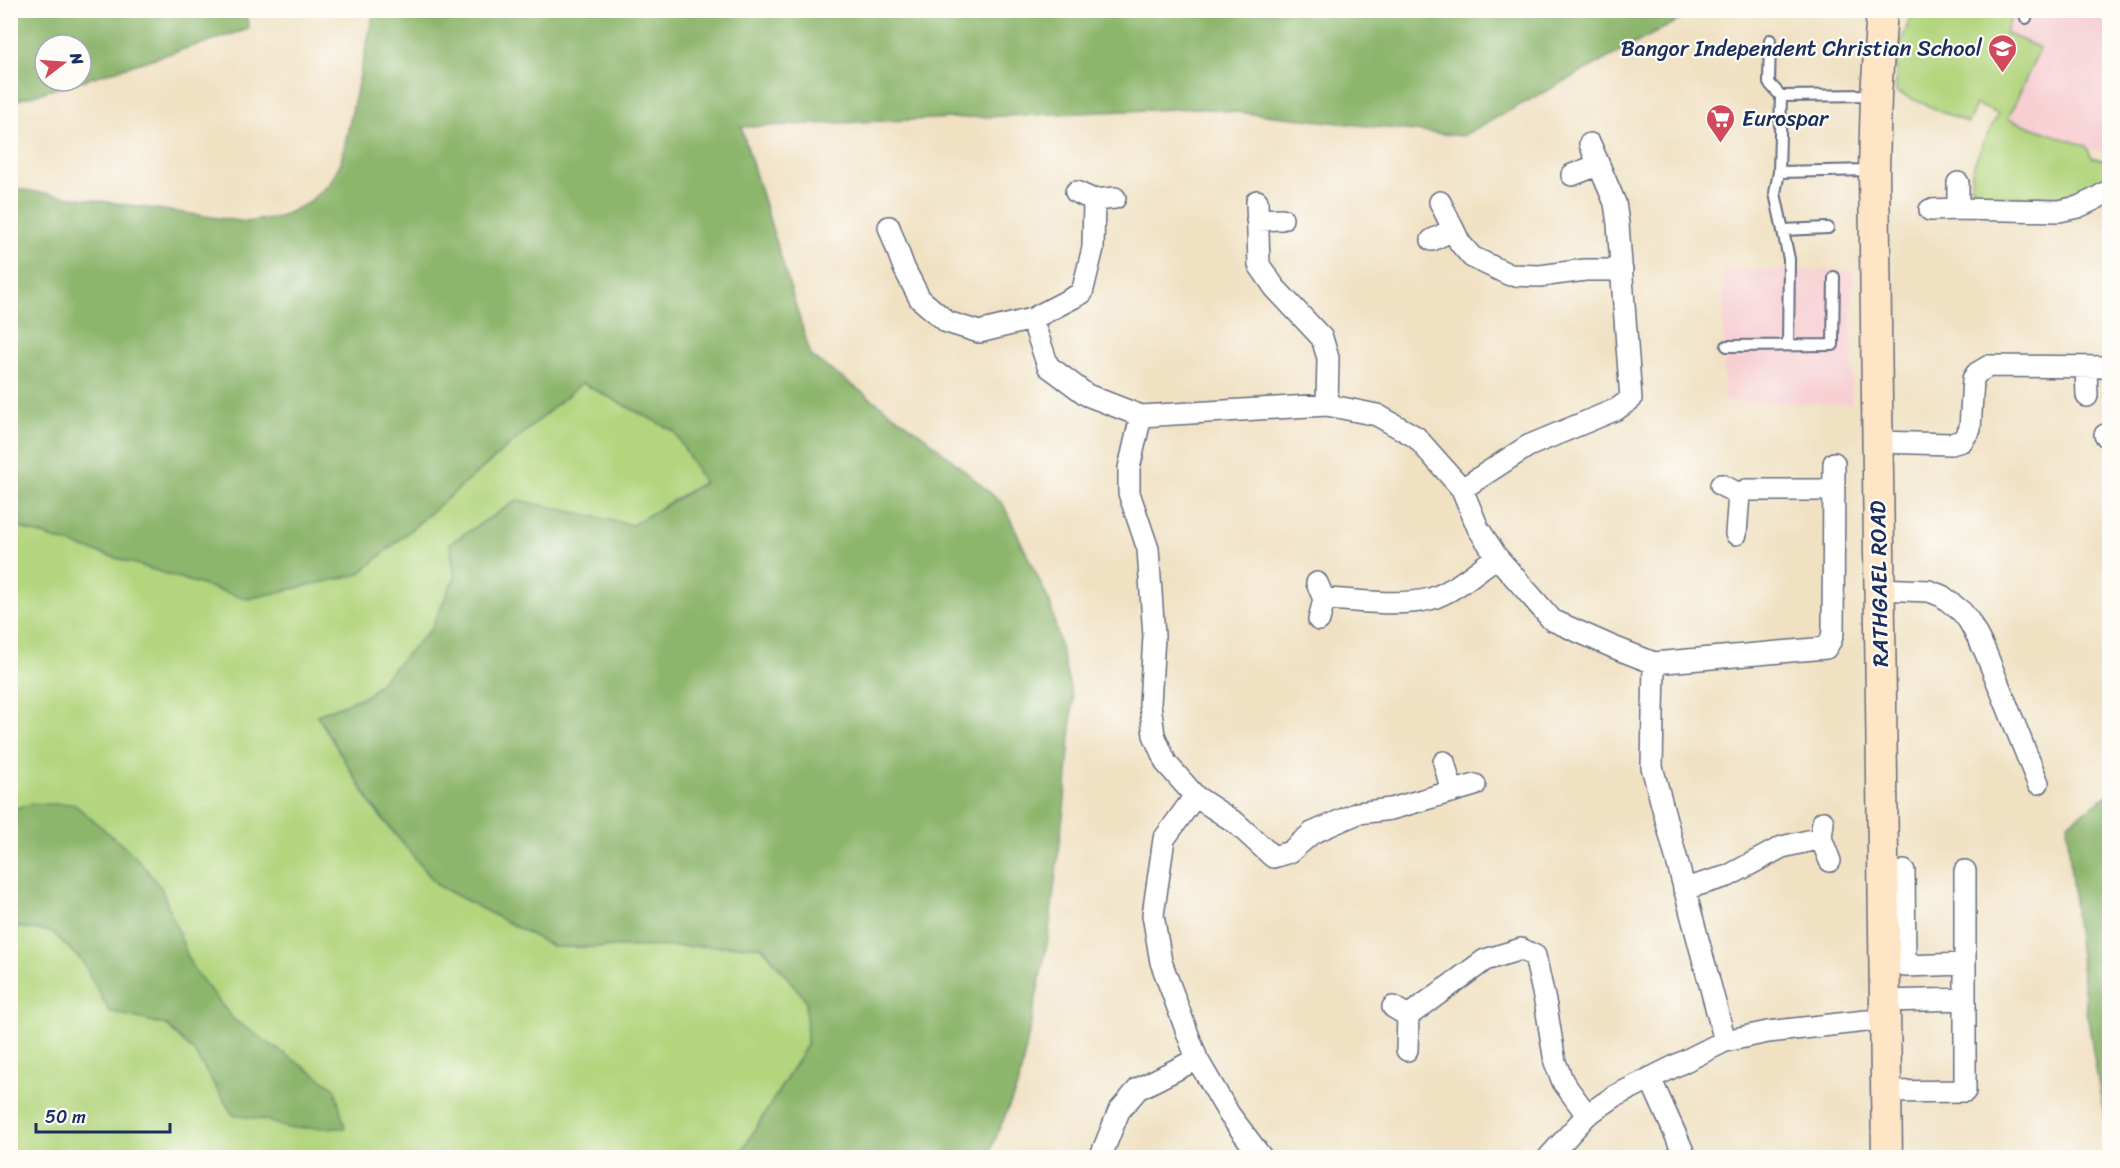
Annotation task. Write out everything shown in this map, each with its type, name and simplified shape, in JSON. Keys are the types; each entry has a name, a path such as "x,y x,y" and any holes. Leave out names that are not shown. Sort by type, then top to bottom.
{"street":[{"name":"RATHGAEL ROAD","path":"1882,10 1874,170 1887,1158"},
{"path":"1462,489 1528,446 1617,409 1631,399 1615,202 1590,144"},
{"path":"1572,175 1598,165"},
{"path":"1958,183 1958,209"},
{"path":"1930,210 2059,210 2078,207 2109,190"},
{"path":"889,227 904,268 920,299 947,322 979,332 1032,319 1082,293 1094,248 1095,196"},
{"path":"1440,202 1453,231 1472,257 1510,275 1540,276 1585,270 1622,270"},
{"path":"1282,219 1257,210 1259,265 1275,288 1322,338 1328,358 1327,405"},
{"path":"1432,240 1453,231"},
{"path":"1032,319 1048,366 1087,395 1141,416 1327,405 1377,415 1416,437 1462,489 1478,528 1497,557 1552,620 1654,663 1826,648 1833,632 1834,463"},
{"path":"1877,442 1951,444 1962,441 1971,429 1973,379 1982,369 1989,366 2108,367"},
{"path":"2086,367 2087,396"},
{"path":"1141,416 1129,468 1130,493 1148,549 1154,636 1150,704 1154,735 1166,763 1195,796 1236,823 1273,857 1290,852 1312,833 1358,813 1391,809 1475,785"},
{"path":"1736,534 1730,489 1833,490"},
{"path":"1319,620 1320,591 1399,602 1429,599 1446,592 1497,557"},
{"path":"1878,589 1929,591 1942,597 1962,612 1985,651 2037,783"},
{"path":"1654,663 1652,767 1725,1041"},
{"path":"1444,762 1452,792"},
{"path":"1195,796 1164,839 1153,915 1161,962 1197,1059 1229,1114 1262,1158"},
{"path":"1684,889 1728,876 1782,847 1822,830 1830,861"},
{"path":"1904,871 1905,966 1965,964"},
{"path":"1886,1092 1965,1091 1965,871"},
{"path":"1407,1050 1400,1012 1485,960 1521,949 1535,956 1555,1062 1563,1082 1587,1115"},
{"path":"1548,1158 1587,1115 1614,1096 1725,1041 1768,1032 1866,1021 1884,1011 1965,999"},
{"path":"1100,1158 1119,1111 1138,1089 1197,1059"},
{"path":"1650,1078 1686,1158"}],"lane":[{"path":"1770,40 1769,83 1782,96 1876,95"},
{"path":"1782,96 1779,172 1775,193 1789,260 1788,345"},
{"path":"1779,172 1874,170"},
{"path":"1784,230 1828,228"},
{"path":"1727,346 1833,345 1834,278"}],"shaded area":[{"name":"Bangor Independent Christian School","path":"1913,11 2109,11 2109,155 2008,119 1976,104 1968,123 1896,92"},
{"path":"1723,269 1853,271 1852,404 1724,401"}],"green space":[{"path":"11,10 245,11 249,29 93,77 93,33 33,33 33,93 41,93 11,102"},
{"path":"374,10 1696,11 1462,136 1199,108 741,127 811,356 924,436 1003,504 1050,603 1073,701 1065,799 1048,939 1019,1082 990,1152 984,1158 738,1157 807,1045 806,1000 762,946 554,947 437,885 370,802 317,715 368,695 431,629 455,577 450,543 518,500 632,525 704,483 674,431 582,383 359,574 247,599 11,525 11,193 17,189 246,222 280,217 308,203 330,183 341,162"},
{"path":"1913,11 2014,11 2005,33 2040,48 2008,119 2086,146 2092,157 2109,162 2109,171 2106,176 2089,187 2064,196 1983,196 1974,191 1971,183 1976,159 1998,114 1976,104 1968,123 1896,92 1896,55"},
{"path":"582,383 674,431 704,482 632,525 518,500 450,543 455,577 431,629 368,695 317,715 374,809 437,885 554,947 761,946 806,1000 807,1045 738,1157 11,1157 10,525 247,599 359,574"},
{"path":"2109,794 2110,920 2106,925 2110,953 2109,1140 2083,983 2067,824"},
{"path":"32,804 74,804 135,856 161,888 192,967 233,1019 335,1088 345,1128 287,1128 266,1120 233,1115 194,1052 166,1025 109,1011 82,961 52,932 11,926 11,809"}],"place":[{"name":"Bangor Independent Christian School","path":"2003,74"},
{"name":"Eurospar","path":"1721,144"}]}
